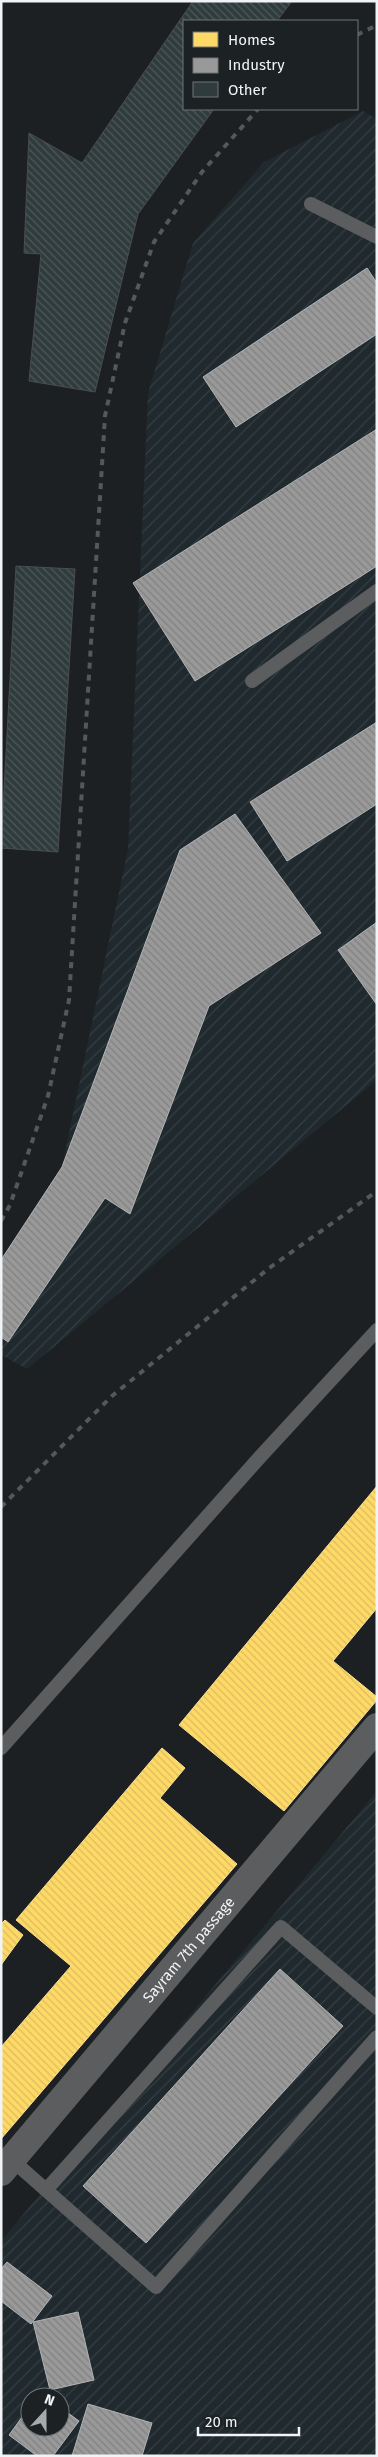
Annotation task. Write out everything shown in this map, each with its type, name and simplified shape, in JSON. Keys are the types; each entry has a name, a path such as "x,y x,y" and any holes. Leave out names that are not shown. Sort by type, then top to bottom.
{"street":[{"name":"Sayram 7th passage","path":"6,2166 377,1727"}],"lane":[{"path":"311,204 377,237"},
{"path":"252,681 377,591"},
{"path":"1,1748 260,1457 377,1330"},
{"path":"46,2190 281,1927 377,2008"},
{"path":"6,2166 46,2190 156,2287 377,2037"}],"shaded area":[{"path":"363,111 377,119 377,1080 27,1369 1,1355 1,1263 62,1167 128,849 148,393 193,243 264,162"},
{"path":"377,1791 377,2456 1,2456 1,2241"}],"building: Homes":[{"path":"377,1486 377,1608 333,1661 377,1697 377,1700 284,1811 179,1725"},
{"path":"162,1748 185,1768 160,1798 237,1864 1,2139 1,2047 71,1966 16,1920"},
{"path":"5,1920 23,1935 1,1965 1,1924"}],"building: Industry":[{"path":"367,268 377,283 377,334 236,427 203,377"},
{"path":"377,429 377,566 195,681 133,583"},
{"path":"377,722 377,804 287,861 250,802"},
{"path":"235,814 321,933 209,1006 130,1214 105,1198 8,1342 1,1337 1,1260 62,1167 180,850"},
{"path":"377,922 377,1005 338,950"},
{"path":"280,1969 343,2026 146,2243 83,2186"},
{"path":"7,2262 52,2296 31,2324 1,2301 1,2269"},
{"path":"78,2312 94,2380 63,2387 49,2387 33,2322"},
{"path":"88,2404 152,2423 142,2456 72,2456"},
{"path":"70,2414 79,2421 70,2433"},
{"path":"20,2420 20,2437 67,2437 53,2456 37,2456 9,2435"}],"building: Other":[{"path":"193,1 292,1 278,20 183,20 183,110 213,110 138,214 95,392 29,381 41,254 24,253 29,133 82,163"},
{"path":"16,566 75,569 58,852 1,848"}],"railway":[{"path":"358,34 377,25"},
{"path":"1,1221 10,1205 48,1096 69,1000 105,416 125,323 154,242 202,172 257,110"},
{"path":"1,1507 112,1396 268,1269 377,1191"}]}
